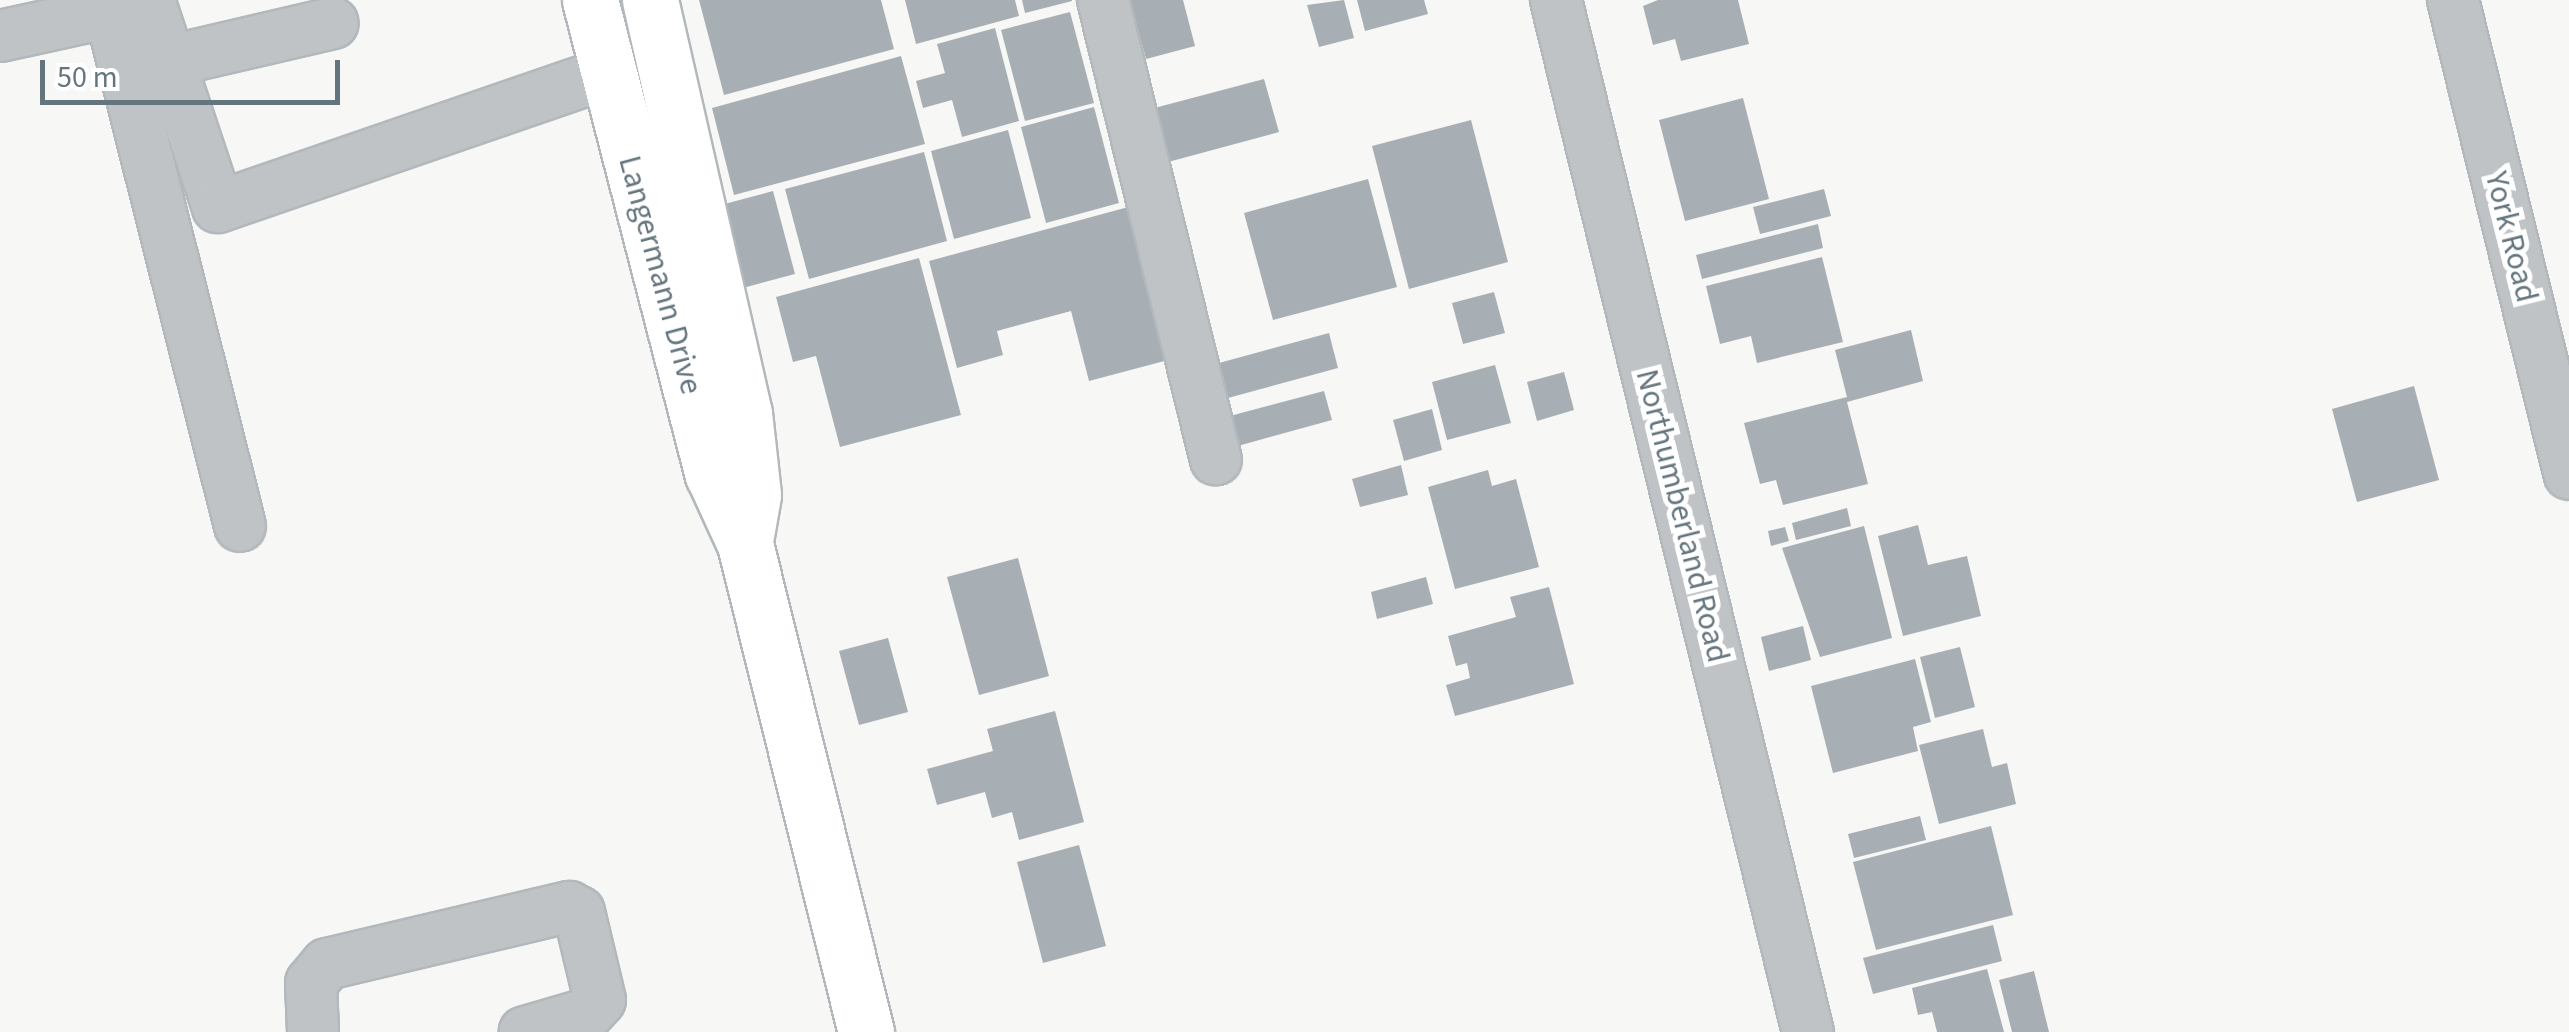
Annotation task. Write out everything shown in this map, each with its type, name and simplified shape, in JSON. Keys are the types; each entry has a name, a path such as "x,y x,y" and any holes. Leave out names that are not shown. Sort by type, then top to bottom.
{"main road":[{"name":"Langermann Drive","path":"590,0 712,474 745,544 866,1032"},
{"name":"Langermann Drive","path":"650,0 744,413 753,495 745,544"}],"street":[{"path":"1102,0 1216,460"},
{"name":"Northumberland Road","path":"1556,0 1808,1032"},
{"name":"York Road","path":"2453,0 2569,474"},
{"path":"140,5 170,61 218,207 607,74"},
{"path":"0,36 140,5"},
{"path":"140,5 240,526"},
{"path":"170,61 333,23"},
{"path":"313,1032 311,983 328,964 569,907 578,912 600,1000 587,1014 525,1032"}],"building":[{"path":"699,0 881,0 894,49 724,95"},
{"path":"905,0 1015,0 1019,16 916,44"},
{"path":"1022,0 1072,0 1072,1 1025,13"},
{"path":"1130,0 1183,0 1195,46 1146,59"},
{"path":"1344,0 1354,38 1319,47 1307,5"},
{"path":"1357,0 1424,0 1428,14 1365,31"},
{"path":"1658,0 1738,0 1749,44 1681,61 1675,39 1653,45 1643,6"},
{"path":"1070,12 1094,103 1025,121 1001,30"},
{"path":"995,28 1019,121 962,137 952,100 923,108 916,81 945,73 937,44"},
{"path":"901,56 925,144 734,195 712,108"},
{"path":"1264,79 1279,132 1157,165 1143,111"},
{"path":"1743,98 1769,199 1685,221 1659,120"},
{"path":"1094,107 1119,203 1046,223 1021,127"},
{"path":"1471,120 1508,262 1409,289 1372,146"},
{"path":"1008,130 1031,218 954,239 931,151"},
{"path":"924,152 947,241 809,279 785,189"},
{"path":"1368,179 1397,287 1273,320 1244,213"},
{"path":"1824,189 1831,216 1760,234 1753,207"},
{"path":"773,191 795,274 739,289 717,206"},
{"path":"1132,206 1172,359 1089,381 1071,311 997,331 1003,355 957,368 929,261"},
{"path":"1818,224 1823,248 1702,279 1696,255"},
{"path":"1822,257 1843,342 1757,363 1751,336 1720,344 1706,286"},
{"path":"919,258 961,415 840,447 816,356 793,362 776,297"},
{"path":"1494,292 1505,333 1463,344 1452,303"},
{"path":"1911,330 1923,381 1847,402 1868,484 1783,505 1776,480 1760,484 1744,423 1847,397 1835,350"},
{"path":"1329,333 1338,368 1217,401 1208,366"},
{"path":"1495,365 1511,423 1447,440 1432,382"},
{"path":"1564,372 1574,410 1537,421 1527,382"},
{"path":"2414,386 2439,480 2357,502 2332,409"},
{"path":"1324,391 1332,420 1234,447 1226,417"},
{"path":"1432,409 1442,450 1404,461 1393,420"},
{"path":"1401,465 1408,495 1360,507 1352,479"},
{"path":"1488,470 1492,486 1516,479 1539,567 1455,589 1428,487"},
{"path":"1847,508 1851,526 1796,540 1792,523"},
{"path":"1918,525 1928,565 1967,556 1981,616 1903,636 1878,536"},
{"path":"1864,526 1892,638 1820,657 1782,548"},
{"path":"1785,527 1789,541 1771,546 1768,531"},
{"path":"1018,558 1049,676 979,695 947,577"},
{"path":"1426,577 1433,604 1377,619 1371,592"},
{"path":"1549,587 1574,684 1455,716 1446,685 1470,678 1467,663 1456,666 1448,636 1516,617 1510,597"},
{"path":"1803,626 1811,660 1769,671 1761,637"},
{"path":"888,638 908,712 859,725 839,651"},
{"path":"1960,647 1975,707 1935,718 1920,657"},
{"path":"1915,659 1931,722 1913,727 1918,751 1833,773 1811,686"},
{"path":"1055,711 1084,822 1019,840 1012,812 992,818 985,792 937,805 927,769 993,751 987,729"},
{"path":"1983,729 1992,767 2007,763 2016,804 1939,824 1919,745"},
{"path":"1920,816 1926,840 1854,858 1848,834"},
{"path":"1991,826 2013,915 1876,950 1853,862"},
{"path":"1079,845 1106,946 1043,963 1017,862"},
{"path":"1993,925 2002,961 1873,994 1863,958"},
{"path":"1987,969 2004,1032 1937,1032 1932,1012 1918,1015 1912,988"},
{"path":"2034,971 2049,1032 2012,1032 1999,980"}]}
